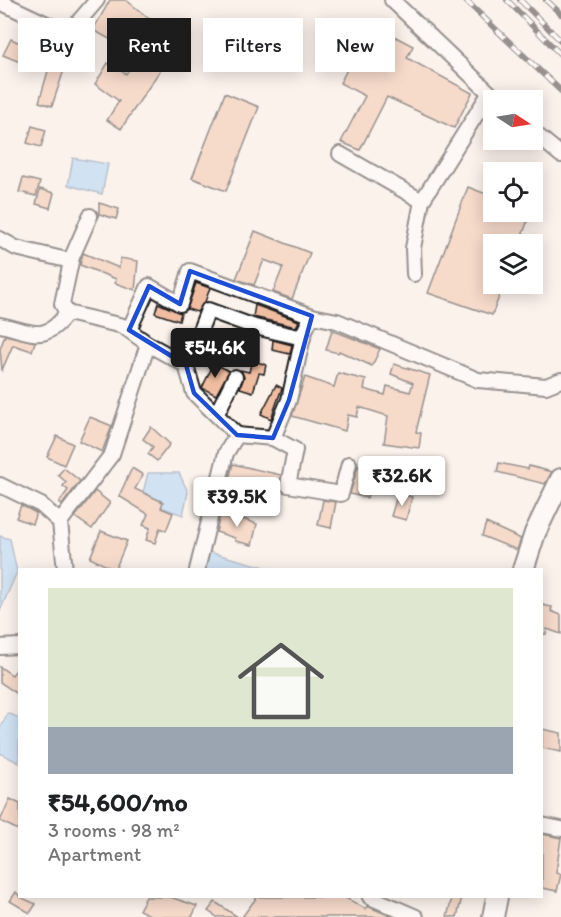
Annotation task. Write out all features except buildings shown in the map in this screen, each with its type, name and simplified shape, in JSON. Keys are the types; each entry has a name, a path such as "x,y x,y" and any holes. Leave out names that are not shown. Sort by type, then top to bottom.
{"main road":[{"path":"524,568 535,533 561,478"},
{"path":"493,917 497,898"}],"street":[{"path":"0,2 68,34 97,0"},
{"path":"392,0 486,90"},
{"path":"414,274 413,248 422,201 483,112"},
{"path":"543,140 561,155"},
{"path":"340,154 422,201"},
{"path":"90,216 71,261 62,304 67,313 123,326 148,344 186,365"},
{"path":"0,239 15,248 71,261"},
{"path":"129,330 149,286 180,304 190,270 312,316 338,321 478,380 546,386 561,380"},
{"path":"303,338 255,327 208,310 186,365 194,393 237,435 273,438 295,450 288,485 341,494 349,464"},
{"path":"0,325 45,334 55,329 67,313"},
{"path":"273,438 289,400 303,338 312,316"},
{"path":"60,522 112,454 148,344"},
{"path":"217,413 235,377"},
{"path":"197,568 226,453 237,435"},
{"path":"0,485 41,505 60,522 65,568"},
{"path":"0,647 18,646"},
{"path":"543,825 561,829"},
{"path":"372,898 416,917"}],"highlighted area":[{"path":"190,271 312,316 289,400 273,438 237,435 194,393 186,365 129,330 149,286 180,304"}],"water":[{"path":"73,158 108,164 102,194 68,185"},
{"path":"148,473 179,473 188,492 183,515 141,500"},
{"path":"0,536 10,539 17,572 0,611"},
{"path":"205,551 269,568 201,568"},
{"path":"8,713 18,718 18,762 0,753 0,728"}],"railway":[{"path":"465,0 561,91"},
{"path":"507,0 561,55"},
{"path":"520,0 561,41"},
{"path":"546,0 561,14"}]}
